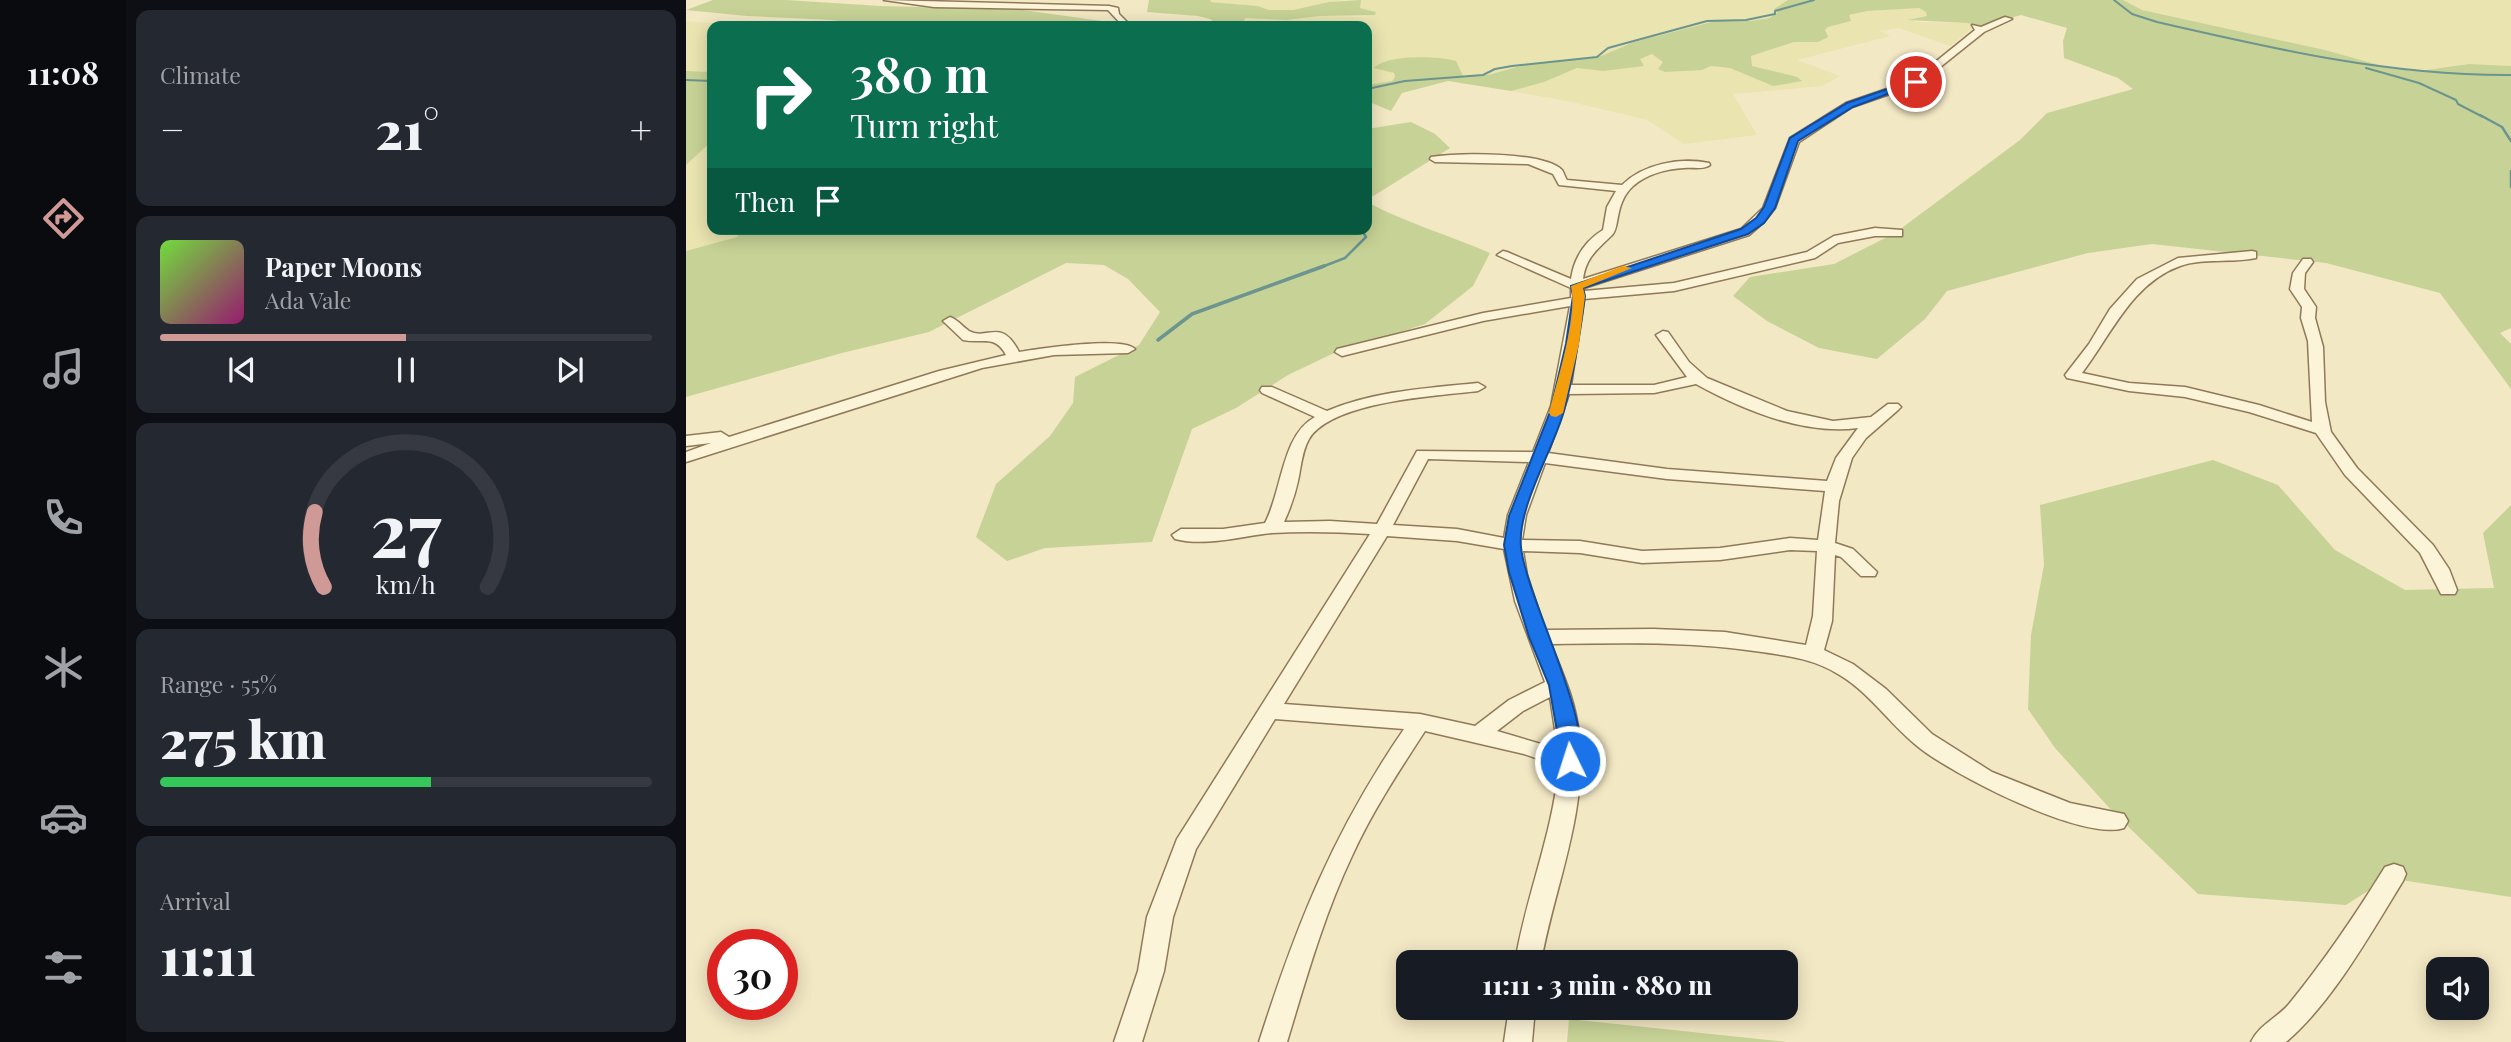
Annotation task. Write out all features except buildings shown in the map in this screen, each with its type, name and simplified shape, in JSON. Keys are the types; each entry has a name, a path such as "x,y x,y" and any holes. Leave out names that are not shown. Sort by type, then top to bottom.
{"street":[{"path":"888,0 944,6 1108,9 1115,10 1115,15 1122,21"},
{"path":"986,10 999,5"},
{"path":"1342,352 1577,294 1745,232 1760,220 1769,208 1794,140 1850,105 1916,82 1978,28 2008,19"},
{"path":"1435,159 1497,159 1547,165 1555,168 1562,176 1563,183 1625,189"},
{"path":"1529,950 1532,928 1565,805 1570,761 1567,724 1558,685 1538,637 1517,572 1513,545 1517,516 1557,412 1572,344 1577,294 1585,253 1594,240 1609,232 1612,206 1633,181 1658,169 1688,163 1705,166"},
{"path":"1503,255 1577,294 1674,287 1811,255 1834,240 1875,232 1898,233"},
{"path":"2252,255 2178,262 2142,282 2115,312 2095,346 2072,375 2130,387 2185,392 2254,408 2322,430"},
{"path":"2306,262 2300,273 2297,289 2309,307 2306,319 2316,344 2315,366 2322,430 2336,453 2427,552 2445,576 2448,590"},
{"path":"950,321 968,337 996,335 1007,343 1014,357"},
{"path":"1663,335 1673,353 1698,379 1713,388 1813,423 1831,426 1876,421"},
{"path":"686,457 755,432 918,382 1014,357 1097,347 1128,349"},
{"path":"1562,390 1654,389 1698,379"},
{"path":"1272,528 1285,500 1302,436 1326,416 1385,399 1478,387"},
{"path":"1267,390 1326,416"},
{"path":"1813,653 1823,619 1825,546 1844,460 1856,439 1893,407"},
{"path":"686,441 755,432"},
{"path":"1128,1042 1151,971 1160,917 1185,846 1382,530 1423,454 1539,457 1667,474 1836,487"},
{"path":"1181,534 1223,535 1272,528 1330,526 1457,535 1513,545 1580,547 1642,557 1720,554 1790,544 1825,546 1847,554 1868,572"},
{"path":"1538,637 1654,636 1725,639 1813,653 1846,669 1879,694 1924,740 1984,778 2068,812 2116,821"},
{"path":"1480,735 1514,704 1558,685"},
{"path":"1268,711 1420,722 1480,735 1570,761"},
{"path":"1273,1042 1290,987 1339,856 1379,784 1420,722"},
{"path":"2265,1042 2296,1016 2364,923 2394,874"},
{"path":"1518,1042 1521,1020"}],"shaded area":[{"path":"1344,0 1293,10 1269,10 1258,6 1209,2"},
{"path":"1361,0 1788,0 1769,18 1751,21 1719,20 1634,42 1601,56 1528,64 1488,75 1463,76 1423,57 1386,61 1395,77 1392,81 1372,84 1372,21 1244,21 1245,18 1257,16 1287,20 1320,16 1366,17 1369,10 1360,8"},
{"path":"2123,0 2511,0 2511,66 2469,64 2420,71 2390,68 2325,50 2142,10"},
{"path":"1919,8 1928,16 1911,19 1916,22 1968,23 1980,27 1972,29 1950,46 1899,28 1880,31 1890,36 1797,60 1840,76 1822,86 1733,94 1757,135 1684,144 1647,120 1511,91 1544,82 1577,68 1603,71 1643,65 1639,59 1652,54 1664,62 1702,70 1711,66 1730,68 1773,86 1751,66 1751,56 1794,42 1818,42 1828,27 1850,21 1849,15 1867,11"},
{"path":"686,21 707,23 707,72 686,71"},
{"path":"707,146 707,235 738,235 737,237 686,251 686,165"}],"green space":[{"path":"713,0 786,0 1023,10 1102,21 839,21 686,10"},
{"path":"1149,0 1211,0 1210,2 1258,6 1269,10 1293,10 1329,2 1361,0 1360,8 1376,12 1375,15 1320,16 1287,20 1245,18 1244,21 1213,21 1198,16 1147,12"},
{"path":"1788,0 2123,0 2142,10 2325,50 2390,68 2420,71 2469,64 2511,66 2511,328 2500,333 2511,344 2511,389 2440,293 2326,263 2152,244 2088,253 1947,291 1925,319 1877,359 1819,348 1767,321 1733,296 1750,277 1834,264 1895,233 2020,140 2047,113 2133,89 2118,78 2064,58 2063,41 2067,28 2021,15 1980,27 1968,23 1908,20 1927,16 1926,12 1919,8 1867,11 1849,15 1851,21 1828,27 1825,30 1828,37 1818,42 1794,42 1751,56 1752,66 1797,77 1802,81 1773,86 1730,68 1711,66 1702,70 1665,72 1658,69 1663,62 1652,54 1640,59 1644,66 1603,71 1577,68 1544,82 1511,91 1448,81 1402,93 1391,111 1372,103 1372,84 1392,81 1395,77 1394,73 1374,68 1390,60 1413,57 1448,59 1456,61 1463,76 1488,75 1528,64 1601,56 1634,42 1719,20 1751,21 1769,18 1778,12 1774,9"},
{"path":"686,71 707,72 707,146 686,165"},
{"path":"1411,122 1435,134 1450,148 1372,197 1372,128"},
{"path":"1372,204 1490,253 1473,286 1425,324 1334,353 1288,375 1236,408 1192,429 1152,542 1045,548 1007,561 976,537 996,484 1050,436 1073,403 1075,377 1139,345 1160,312 1128,279 1104,265 1066,263 929,332 842,353 686,397 686,251 737,237 1372,235"},
{"path":"2213,460 2278,485 2335,550 2405,590 2494,588 2483,533 2511,505 2511,897 2388,878 2346,905 2198,894 2114,813 2055,748 2028,709 2031,635 2044,565 2040,505"},
{"path":"1569,1020 1578,1020 1787,1042 1567,1042"}],"waterway":[{"path":"1372,88 1405,81 1483,75 1495,69 1512,66 1597,57 1608,48 1707,21 1746,20 1775,14 1775,11 1814,0"},
{"path":"2114,0 2132,14 2157,22 2289,51 2422,71 2511,75"},
{"path":"2366,68 2419,83 2456,100 2458,104 2483,117"},
{"path":"686,80 707,81"},
{"path":"2480,115 2502,127 2511,141"},
{"path":"2511,171 2511,187"},
{"path":"1319,268 1345,258 1366,237 1365,235"},
{"path":"1158,340 1192,314 1324,266"}],"slow traffic":[{"path":"1556,413 1572,344 1579,296 1577,286 1627,268"}],"route":[{"path":"1570,761 1567,724 1558,685 1538,637 1517,572 1513,545 1517,516 1557,412 1572,344 1579,296 1577,286 1745,232 1760,220 1769,208 1794,140 1850,105 1916,82"}]}
